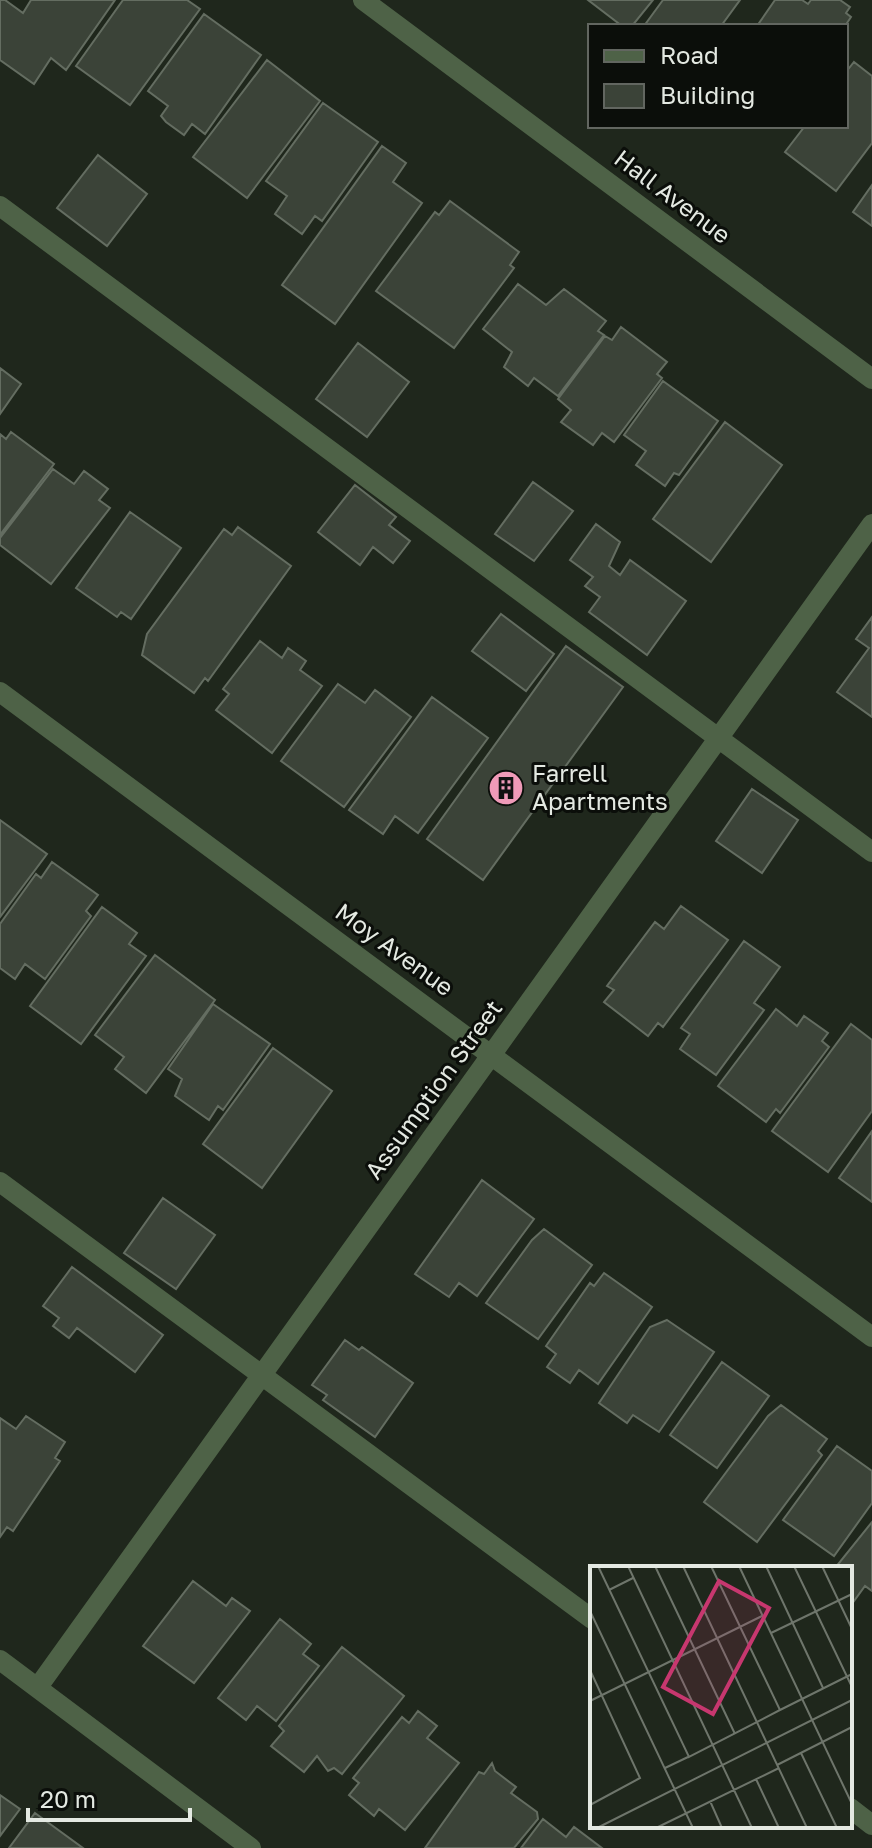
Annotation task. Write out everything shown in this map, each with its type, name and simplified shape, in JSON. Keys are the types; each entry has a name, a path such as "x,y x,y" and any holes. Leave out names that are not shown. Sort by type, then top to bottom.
{"street":[{"name":"Hall Avenue","path":"363,0 872,379"},
{"path":"0,206 872,852"},
{"name":"Assumption Street","path":"38,1687 872,524"},
{"name":"Moy Avenue","path":"0,692 872,1337"},
{"path":"0,1182 590,1618"},
{"path":"0,1660 251,1848"},
{"path":"852,1810 872,1825"}],"building":[{"path":"0,0 5,0 23,13 31,0 115,0 66,70 51,58 34,84 0,60"},
{"path":"123,0 187,0 200,9 130,105 76,66"},
{"path":"588,0 653,0 634,24 619,24"},
{"path":"663,0 740,0 722,24 645,24"},
{"path":"775,0 802,0 808,4 811,0 840,0 850,7 846,13 851,17 846,24 758,24"},
{"path":"204,14 261,55 205,134 192,124 184,135 161,116 168,106 148,91"},
{"path":"267,60 320,101 247,198 193,157"},
{"path":"854,62 872,76 872,143 836,191 785,152 803,128 848,128 848,70"},
{"path":"323,103 378,142 322,221 315,216 302,234 275,214 287,196 266,181"},
{"path":"382,146 406,163 393,182 422,203 335,324 282,285"},
{"path":"98,155 147,194 107,246 57,208"},
{"path":"872,185 872,226 853,212"},
{"path":"450,201 519,252 510,265 514,268 454,348 376,291 435,212 439,215"},
{"path":"518,284 546,305 564,289 606,321 598,331 604,335 558,396 534,378 528,386 504,367 512,352 483,329"},
{"path":"621,327 667,362 657,374 662,378 614,442 602,433 593,445 561,422 571,410 558,399 605,336 612,340"},
{"path":"358,343 409,382 367,437 316,399"},
{"path":"0,368 21,384 0,414"},
{"path":"663,381 718,421 679,475 674,473 665,486 636,465 646,451 624,435"},
{"path":"725,422 782,465 711,562 653,519"},
{"path":"11,432 54,464 0,535 0,434 6,439"},
{"path":"53,469 74,484 84,471 108,489 99,500 110,508 51,584 0,545 0,538"},
{"path":"533,482 573,511 534,561 495,534"},
{"path":"355,485 396,517 389,525 410,541 393,563 373,547 360,565 318,532"},
{"path":"130,512 181,548 131,619 121,612 117,617 76,588"},
{"path":"596,524 620,542 609,566 620,575 630,560 686,601 647,655 589,612 600,597 585,586 593,577 570,560"},
{"path":"238,527 291,566 208,681 205,678 194,693 142,655 147,634 224,529 232,535"},
{"path":"501,614 554,654 526,691 472,651"},
{"path":"872,617 872,717 837,692 869,648 856,639"},
{"path":"260,641 282,658 288,648 306,661 300,670 322,686 272,753 216,710 229,694 223,689"},
{"name":"Farrell Apartments","path":"566,646 623,687 483,880 427,839"},
{"path":"338,684 365,703 375,690 411,717 344,807 281,761"},
{"path":"432,697 488,738 418,833 395,816 383,834 349,810"},
{"path":"752,789 798,820 762,873 716,841"},
{"path":"0,820 47,854 0,917"},
{"path":"52,862 98,895 86,911 91,916 45,979 25,964 15,979 0,968 0,924 36,874 41,878"},
{"path":"681,906 728,940 663,1027 658,1023 648,1036 604,1002 614,990 607,986 655,922 664,929"},
{"path":"102,907 137,933 129,944 146,956 81,1044 30,1006"},
{"path":"744,941 780,967 754,1003 764,1010 716,1075 680,1049 690,1034 681,1028"},
{"path":"155,955 215,1000 146,1093 115,1069 124,1057 95,1035"},
{"path":"213,1004 270,1044 223,1110 218,1106 209,1120 175,1096 182,1079 168,1069"},
{"path":"776,1009 797,1026 804,1016 828,1033 822,1041 829,1047 780,1113 776,1109 766,1122 718,1086"},
{"path":"851,1024 872,1040 872,1111 828,1172 772,1131"},
{"path":"273,1048 332,1091 262,1188 203,1144"},
{"path":"872,1131 872,1202 839,1178"},
{"path":"482,1180 534,1219 477,1296 459,1283 449,1297 415,1274"},
{"path":"163,1198 215,1235 176,1289 124,1253"},
{"path":"544,1229 592,1265 538,1339 486,1303 532,1240"},
{"path":"72,1267 163,1335 135,1372 77,1328 69,1338 53,1326 59,1318 43,1306"},
{"path":"604,1273 652,1307 598,1384 579,1370 570,1383 547,1367 556,1354 546,1346 590,1283 594,1286"},
{"path":"667,1320 714,1352 659,1432 633,1415 627,1423 599,1403 650,1327"},
{"path":"345,1340 359,1350 362,1347 413,1383 375,1437 323,1400 327,1395 312,1385"},
{"path":"722,1362 769,1396 717,1468 670,1435"},
{"path":"781,1405 827,1439 818,1451 822,1455 757,1542 704,1502 768,1416"},
{"path":"26,1416 65,1442 55,1458 60,1461 13,1531 7,1527 0,1537 0,1418 16,1429"},
{"path":"837,1446 872,1471 872,1503 834,1556 783,1520"},
{"path":"872,1522 872,1591 865,1586 854,1601 852,1566 837,1566"},
{"path":"193,1581 226,1606 232,1598 250,1611 194,1683 143,1646"},
{"path":"280,1619 311,1644 303,1654 319,1666 276,1721 257,1706 246,1720 218,1698"},
{"path":"342,1647 404,1696 342,1774 334,1768 328,1771 317,1756 304,1772 271,1746 284,1731 279,1726"},
{"path":"418,1711 437,1726 427,1738 459,1763 405,1830 379,1809 374,1816 349,1795 359,1783 353,1778 402,1717 409,1723"},
{"path":"492,1763 495,1771 516,1787 511,1793 537,1812 538,1819 514,1848 425,1848 479,1772 484,1774"},
{"path":"0,1795 20,1809 0,1836"},
{"path":"35,1813 83,1848 9,1848"},
{"path":"543,1819 566,1837 574,1827 602,1848 521,1848"}],"place":[{"name":"Farrell Apartments","path":"506,788"}]}
